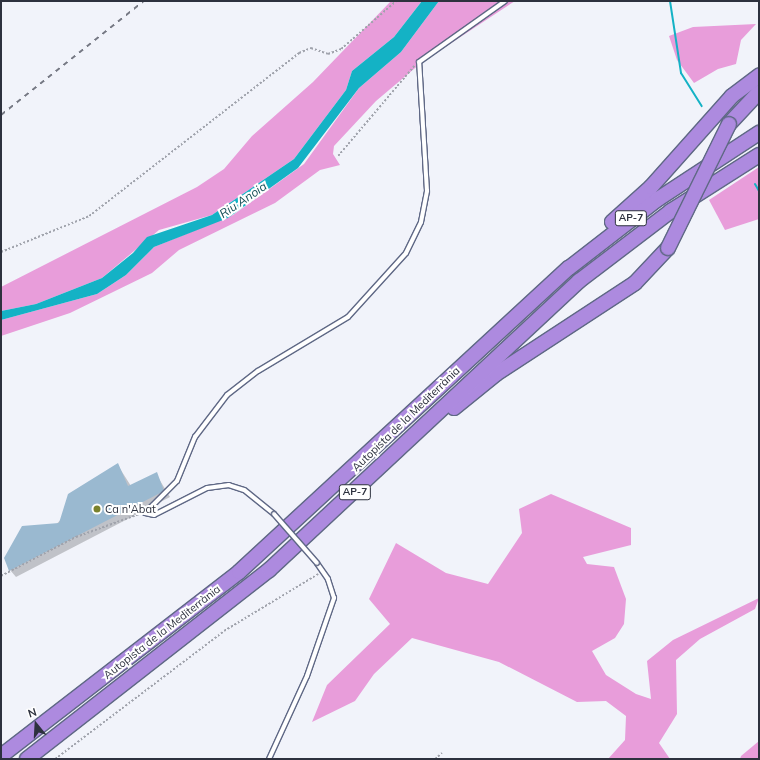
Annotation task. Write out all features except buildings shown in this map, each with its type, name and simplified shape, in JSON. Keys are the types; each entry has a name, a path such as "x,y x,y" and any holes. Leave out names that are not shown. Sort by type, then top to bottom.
{"highway":[{"path":"513,316 551,276 651,187 732,96 759,76"},
{"path":"377,472 496,374 635,283 668,248 729,124 759,92"},
{"name":"Autopista de la Mediterrània","path":"1,756 239,572 346,476 513,316 628,221 759,133"},
{"name":"Autopista de la Mediterrània","path":"27,759 227,605 377,472 580,281 671,211 759,155"}],"lane":[{"path":"145,513 177,481 195,437 227,395 258,371 348,318 412,244 421,222 427,184 419,62 505,1"},
{"path":"145,513 154,515 207,488 229,485 244,490 274,514 317,563 322,571 334,598 325,629 269,759"}],"path":[{"path":"1,252 89,216 299,52 311,48 328,54 341,49 396,1"},
{"path":"338,156 419,62"},
{"path":"1,576 76,537 121,518 145,513"},
{"path":"55,759 224,631 322,571"},
{"path":"435,759 442,753"}],"shaded area":[{"path":"391,1 422,1 394,37 352,71 346,90 294,159 212,215 159,230 102,278 36,304 1,311 1,287 197,187 224,169 252,136 313,82"},
{"path":"439,1 515,1 421,63 376,101 334,146 333,154 340,165 320,170 275,203 179,250 152,273 70,313 1,336 1,320 97,294 126,275 154,247 233,215 304,164 359,88 401,52"},
{"path":"756,24 741,40 736,64 718,69 694,83 677,60 669,36 693,27"},
{"path":"759,167 759,219 725,230 709,200"},
{"path":"551,494 631,528 631,545 583,557 587,564 614,567 626,599 624,624 615,638 592,651 606,675 636,694 651,699 647,661 673,640 759,598 755,609 700,639 676,660 677,714 659,743 670,759 608,759 625,740 626,716 606,701 577,702 499,662 412,638 374,674 355,701 312,722 327,685 390,624 369,599 396,543 446,573 488,584 522,533 519,509"},
{"path":"759,741 759,759 740,759 741,756"}],"water":[{"name":"Riu Anoia","path":"422,1 439,1 401,52 359,88 298,168 228,218 154,247 126,275 97,294 1,320 1,311 36,304 102,278 133,253 147,237 212,215 294,159 346,90 352,71 394,37"}],"waterway":[{"path":"670,1 681,73 702,106"},
{"path":"755,184 759,191"}],"railway":[{"path":"1,115 144,1"}],"place":[{"name":"Ca n'Abat","path":"97,509"}]}
